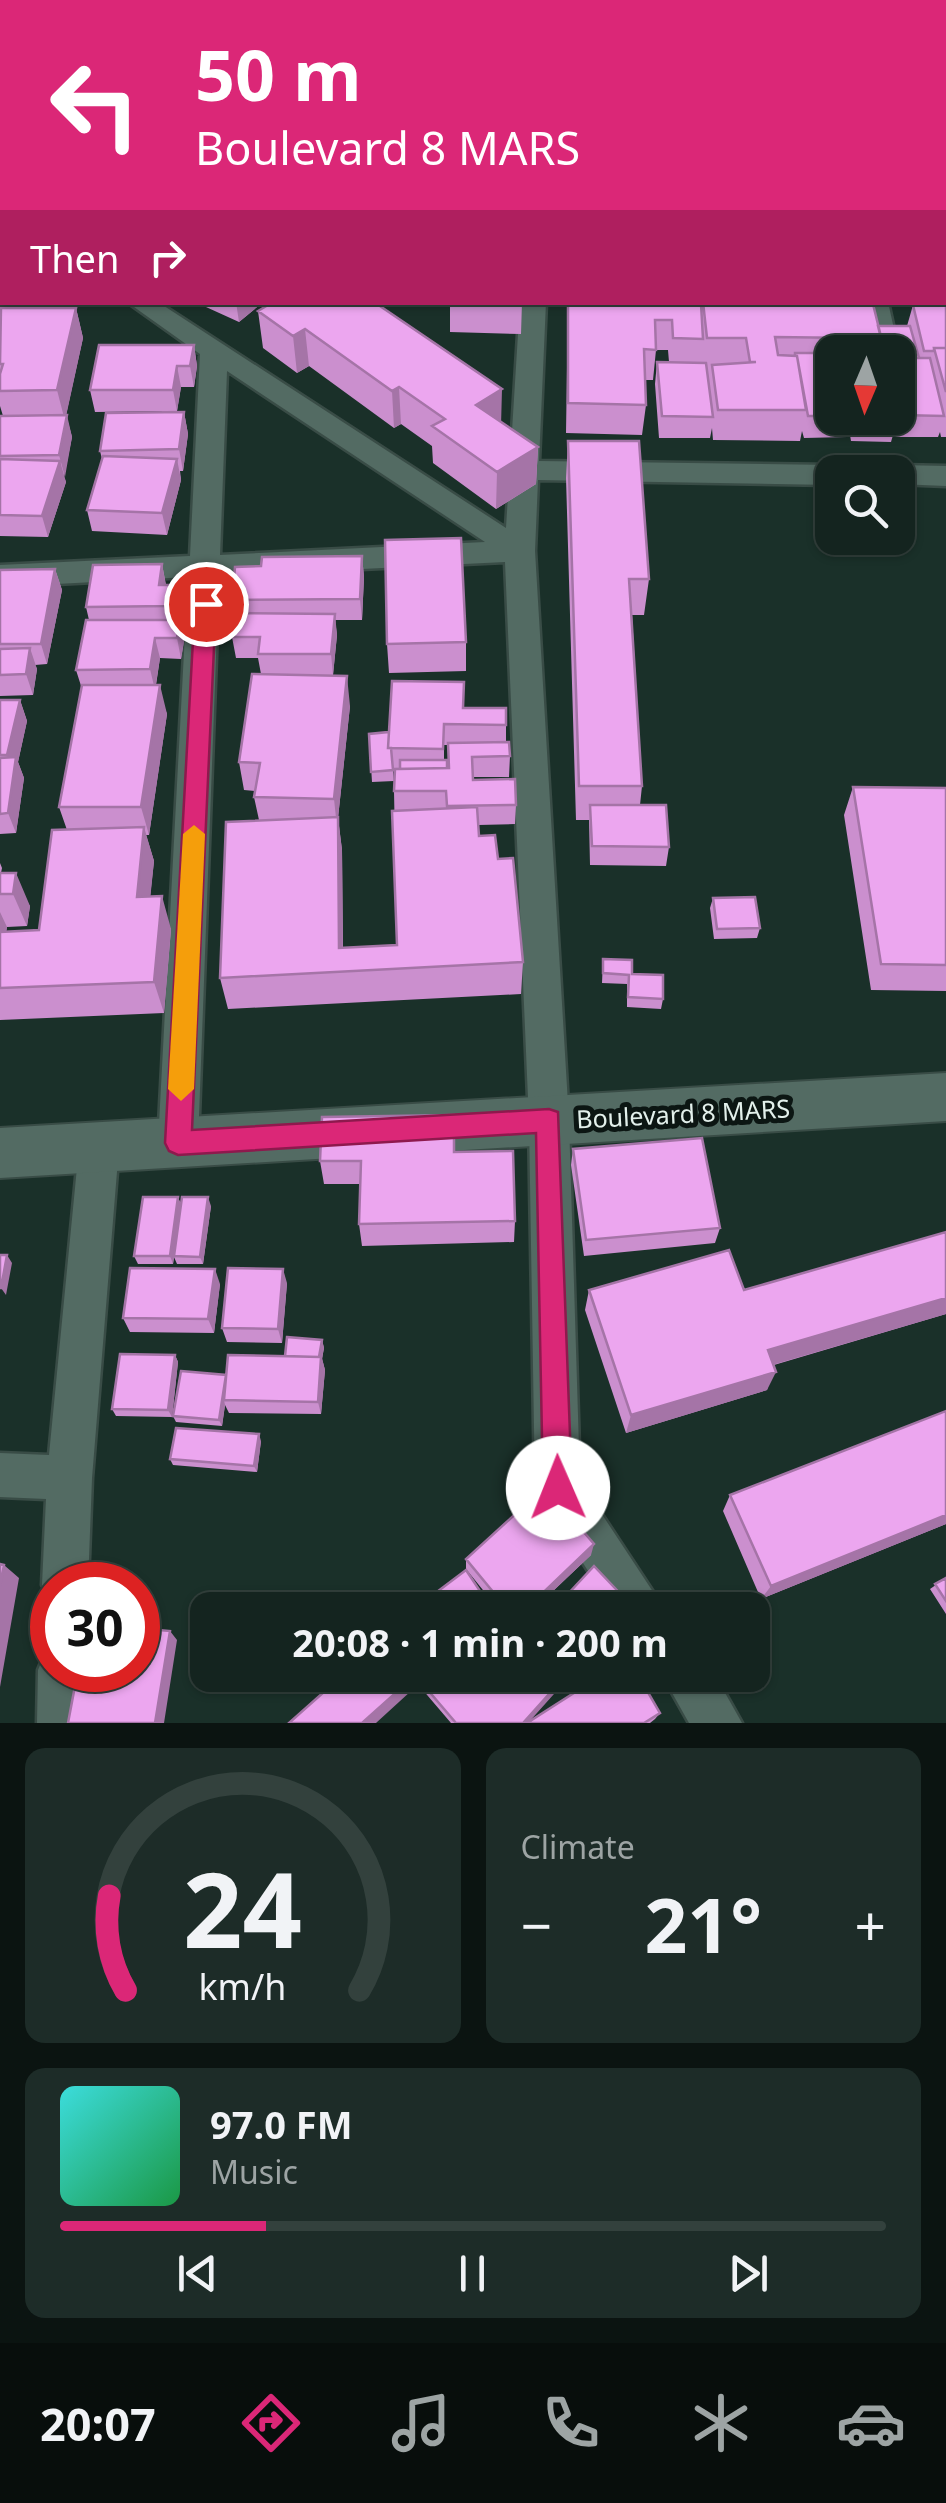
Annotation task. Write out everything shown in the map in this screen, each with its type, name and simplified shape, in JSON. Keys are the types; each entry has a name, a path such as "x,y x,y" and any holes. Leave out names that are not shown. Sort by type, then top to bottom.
{"main road":[{"name":"Boulevard 8 MARS","path":"0,1153 946,1097"}],"street":[{"path":"145,305 520,552"},
{"path":"539,319 525,417 520,552 549,1120 544,1500 625,1592"},
{"path":"873,320 914,330"},
{"path":"178,1143 208,566 214,350"},
{"path":"494,397 525,417"},
{"path":"523,470 815,474"},
{"path":"915,476 946,476"},
{"path":"0,576 520,552"},
{"path":"66,1562 69,1478 100,1147"},
{"path":"0,1475 69,1478"},
{"path":"61,1723 62,1692"},
{"path":"697,1692 718,1723"}],"building":[{"path":"268,305 378,305 502,389 476,405 538,447 497,472 432,426 445,419 399,387 392,391 305,329 293,336 258,311"},
{"path":"568,305 701,305 703,339 673,338 672,320 655,320 656,350 644,349 646,405 568,403"},
{"path":"703,305 873,305 881,335 775,337 778,355 797,356 806,410 718,410 712,365 756,362 750,362 746,338 707,338"},
{"path":"913,305 946,305 946,348 924,351"},
{"path":"1,308 76,308 57,390 0,391"},
{"path":"878,326 910,326 913,335 880,335"},
{"path":"99,345 194,345 190,366 177,366 173,390 90,390"},
{"path":"934,348 946,348 946,392"},
{"path":"815,353 815,416 808,416 795,356"},
{"path":"915,358 930,358 944,416 915,415"},
{"path":"657,362 706,363 713,417 662,416"},
{"path":"184,412 179,449 100,451 106,413"},
{"path":"67,415 59,455 0,456 0,416"},
{"path":"568,441 639,441 649,579 629,579 642,786 579,786"},
{"path":"103,456 177,459 162,513 87,510"},
{"path":"0,459 60,461 42,516 0,515"},
{"path":"461,538 466,642 387,644 385,540"},
{"path":"362,556 360,599 232,600 235,567 261,566 262,557"},
{"path":"162,564 159,585 171,585 168,606 86,607 93,565"},
{"path":"55,569 41,644 0,644 0,570"},
{"path":"236,613 335,614 331,654 258,654 260,637 232,637"},
{"path":"86,620 179,620 177,638 155,638 150,669 76,670"},
{"path":"30,648 26,674 0,675 0,649"},
{"path":"252,674 347,676 334,799 254,797 260,763 239,762"},
{"path":"392,681 464,682 463,708 506,708 506,725 444,724 443,749 388,748"},
{"path":"82,685 160,685 141,807 59,807"},
{"path":"0,700 20,700 7,755 0,755"},
{"path":"389,732 393,770 371,772 369,734"},
{"path":"509,742 510,756 472,757 473,780 515,779 516,805 447,806 446,791 394,791 395,769 449,768 448,743"},
{"path":"16,757 8,813 0,814 0,758"},
{"path":"400,760 447,760 447,768 400,769"},
{"path":"853,787 946,788 946,965 881,964"},
{"path":"590,805 666,805 669,847 592,846"},
{"path":"477,807 479,836 495,835 498,859 513,858 523,962 220,978 226,822 338,817 339,948 397,945 392,811"},
{"path":"144,827 137,897 162,896 154,982 0,988 0,932 39,930 52,830"},
{"path":"0,873 16,873 13,894 0,894"},
{"path":"755,897 760,928 717,929 713,898"},
{"path":"603,959 632,960 632,974 663,975 663,999 628,997 629,975 603,973"},
{"path":"454,1115 454,1152 513,1151 515,1221 359,1224 361,1161 320,1161 322,1117"},
{"path":"702,1138 720,1228 586,1240 573,1149"},
{"path":"143,1197 178,1197 170,1256 134,1256"},
{"path":"182,1197 208,1197 200,1257 174,1256"},
{"path":"946,1232 946,1298 768,1350 776,1372 631,1415 589,1290 729,1250 744,1290"},
{"path":"0,1255 7,1255 1,1288 0,1288"},
{"path":"130,1268 215,1269 208,1319 123,1318"},
{"path":"228,1268 283,1269 278,1329 222,1328"},
{"path":"287,1337 322,1340 319,1357 285,1356"},
{"path":"120,1354 175,1355 168,1410 112,1409"},
{"path":"228,1355 321,1357 318,1402 224,1400"},
{"path":"181,1371 226,1375 219,1420 173,1416"},
{"path":"946,1411 946,1515 771,1586 730,1495"},
{"path":"176,1428 259,1434 254,1466 170,1459"},
{"path":"545,1487 594,1544 544,1592 493,1592 466,1559"},
{"path":"594,1566 619,1592 570,1592"},
{"path":"466,1570 481,1592 437,1592"},
{"path":"946,1578 946,1601 935,1584"},
{"path":"160,1630 170,1631 155,1723 68,1723 74,1692 160,1692"},
{"path":"324,1692 397,1692 362,1723 289,1723"},
{"path":"430,1692 551,1692 523,1723 456,1723"},
{"path":"575,1692 648,1692 660,1713 644,1723 527,1723"}],"slow traffic":[{"path":"181,1089 194,834"}],"route":[{"path":"206,604 178,1143 549,1120 558,1488"}]}
